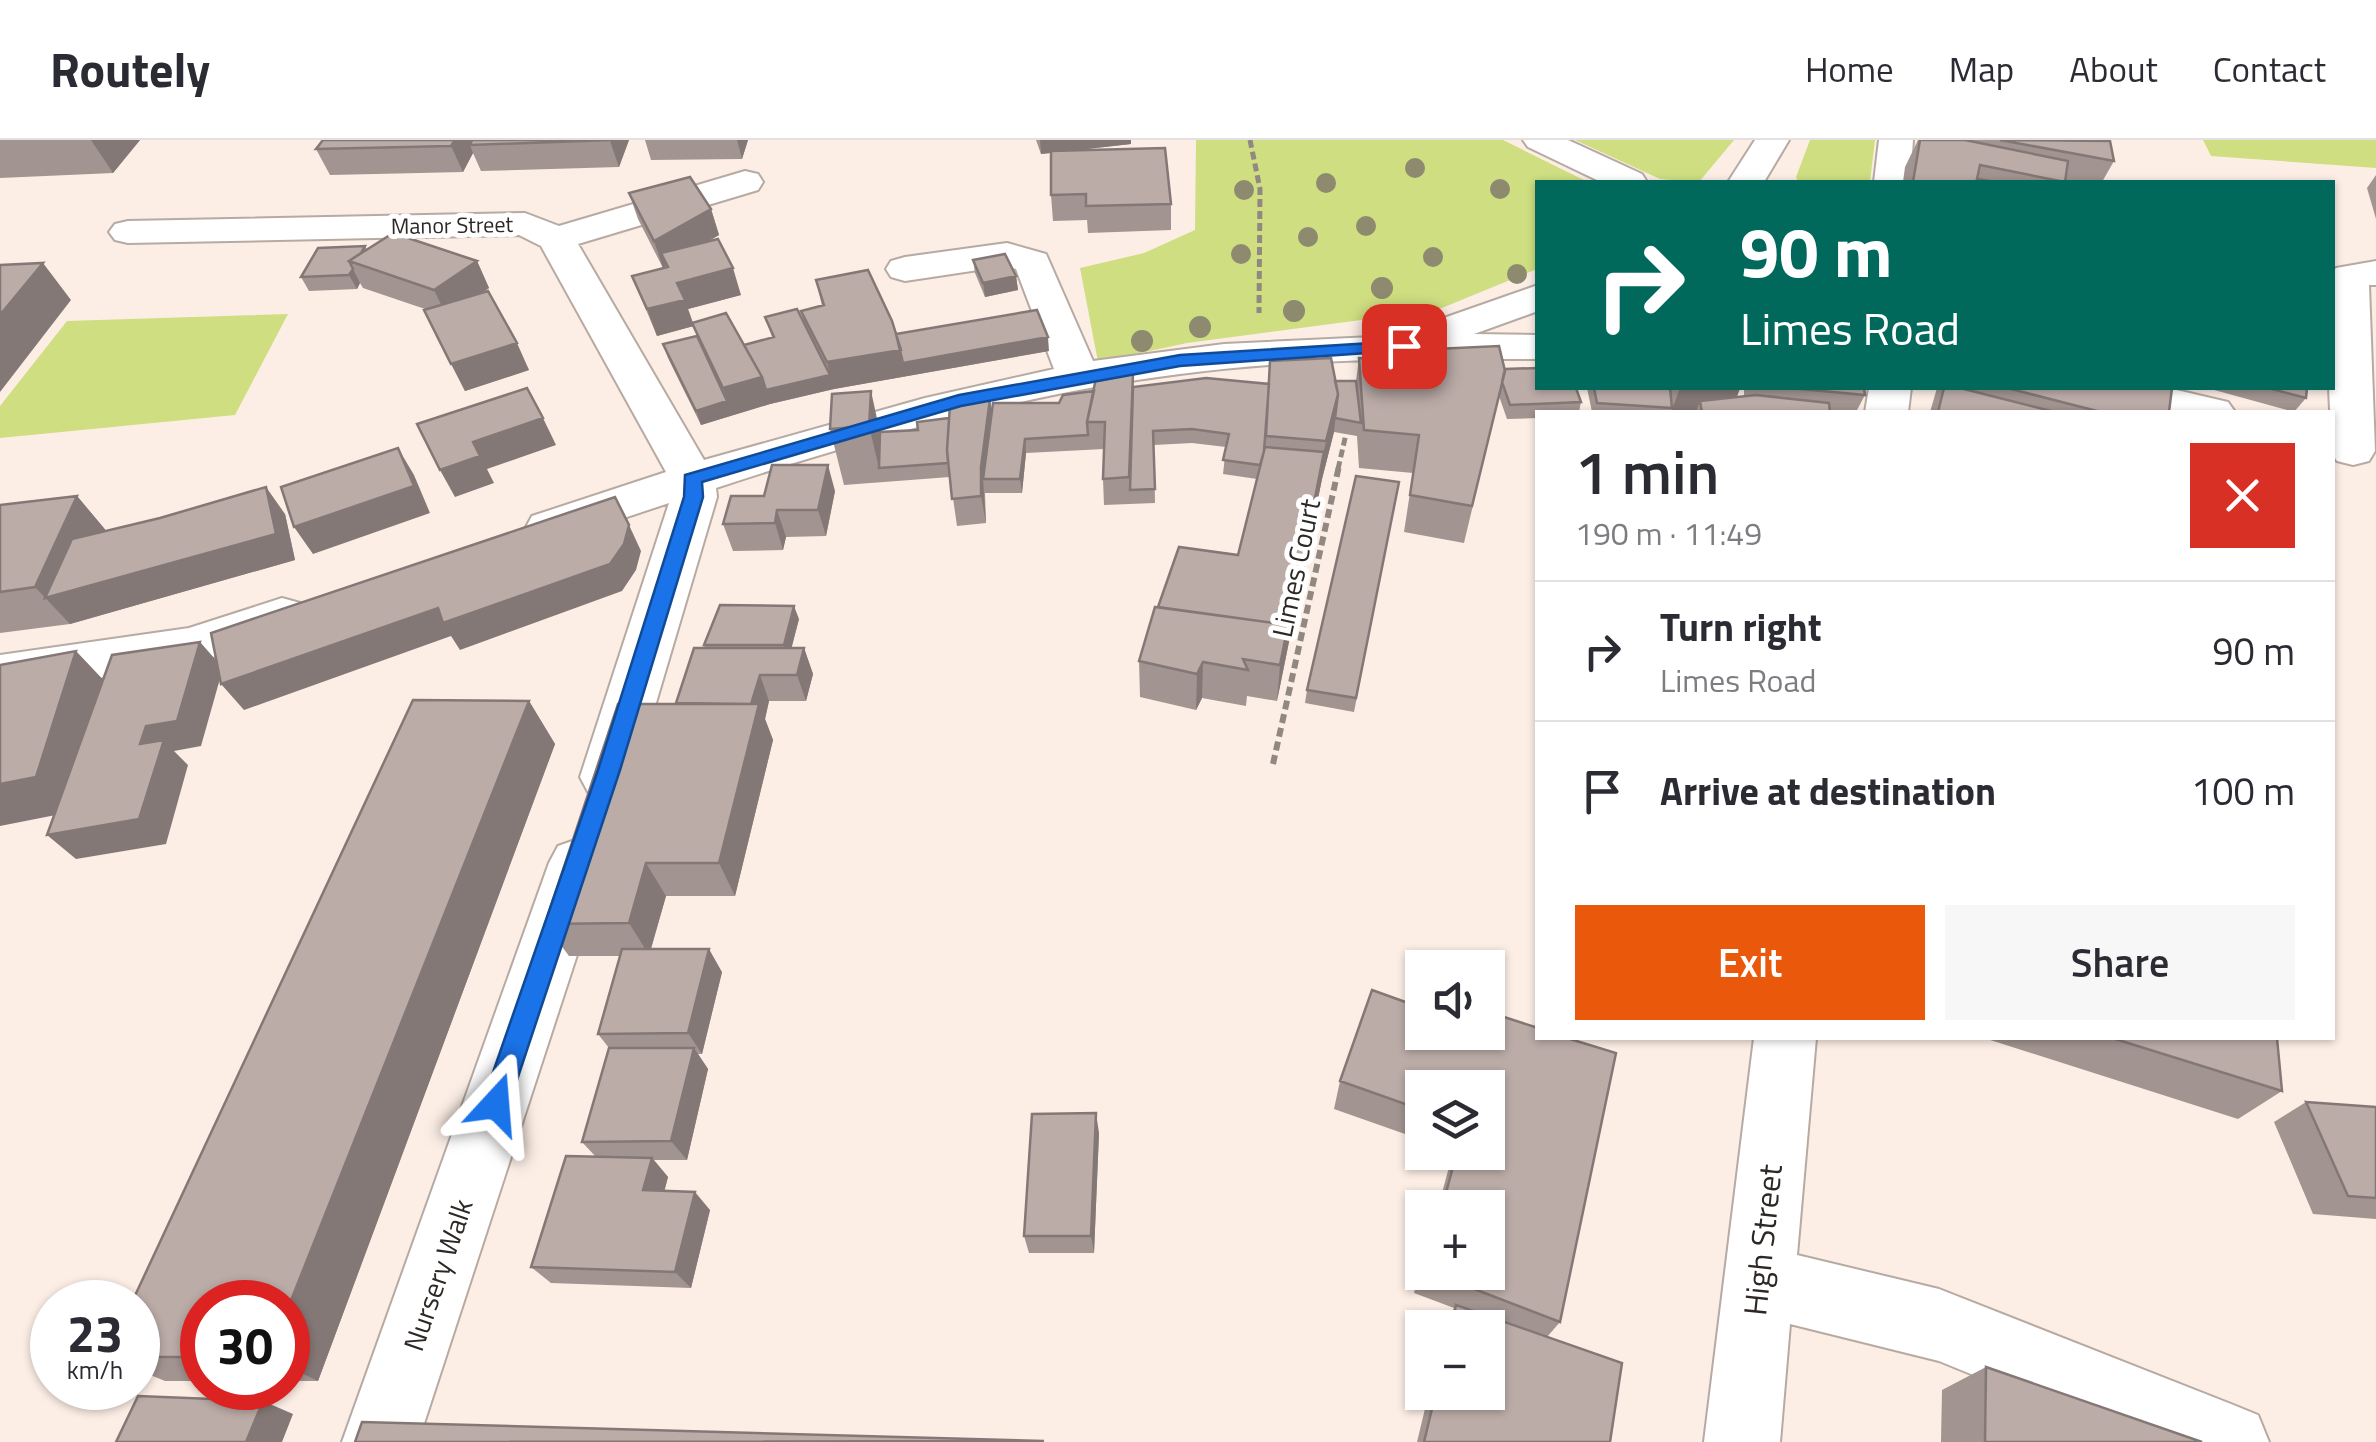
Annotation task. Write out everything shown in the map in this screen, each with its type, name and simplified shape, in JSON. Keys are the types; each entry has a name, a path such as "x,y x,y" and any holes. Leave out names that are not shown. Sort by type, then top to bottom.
{"street":[{"path":"1540,140 1625,180"},
{"path":"1747,180 1772,140"},
{"path":"1892,180 1896,140"},
{"path":"692,479 556,240 745,182"},
{"name":"Manor Street","path":"128,232 525,224 556,240"},
{"path":"905,269 1007,254 1032,262 1079,380"},
{"path":"2354,451 2348,349 2350,276 2376,273"},
{"path":"1404,346 1535,298"},
{"path":"506,541 692,479 959,401 1180,360 1404,346 1535,346"},
{"path":"2124,390 2205,410"},
{"name":"Nursery Walk","path":"380,1442 598,804 694,497 692,479"},
{"path":"0,674 191,646 321,603"},
{"name":"High Street","path":"1742,1442 1784,1040"},
{"path":"1759,1281 1954,1330 2230,1442"}],"path":[{"path":"1250,140 1260,189 1259,356"},
{"name":"Limes Court","path":"1273,764 1346,434"}],"green space":[{"path":"1196,140 1503,140 1584,180 1535,180 1535,270 1437,310 1187,343 1098,362 1080,268 1144,253 1195,230"},
{"path":"1575,140 1734,140 1701,180 1660,179"},
{"path":"1810,140 1875,140 1870,180 1796,177"},
{"path":"2203,140 2376,140 2376,168 2211,156"},
{"path":"288,314 235,415 0,438 0,406 67,321"}],"building":[{"path":"323,140 455,140 451,146 316,149"},
{"path":"472,140 610,140 470,145"},
{"path":"1920,140 1965,140 2068,161 2065,180 1980,165 1977,179 1983,180 1913,180"},
{"path":"2000,140 2110,141 2114,161"},
{"path":"1165,148 1171,204 1086,206 1086,194 1051,195 1051,151"},
{"path":"690,177 711,209 654,241 629,193"},
{"path":"393,233 477,261 434,290 349,261"},
{"path":"718,239 733,268 677,283 685,300 647,309 632,276 668,267 661,253"},
{"path":"365,246 349,261 353,269 349,275 301,277 318,248"},
{"path":"1005,254 1016,276 983,283 973,260"},
{"path":"43,263 0,315 0,265"},
{"path":"868,270 901,350 827,362 801,311 824,305 816,280"},
{"path":"488,291 517,343 451,364 424,310"},
{"path":"797,309 830,375 766,390 744,345 774,337 765,317"},
{"path":"1037,310 1048,337 903,363 896,334"},
{"path":"726,313 762,377 723,388 692,323"},
{"path":"697,336 727,401 696,411 663,344"},
{"path":"1499,346 1505,371 1472,506 1410,495 1419,435 1364,430 1359,358 1415,359 1414,350"},
{"path":"1331,358 1338,394 1326,441 1266,436 1270,361"},
{"path":"1535,368 1535,390 1577,390 1581,402 1510,405 1502,382 1505,369"},
{"path":"1133,374 1129,477 1103,479 1105,422 1087,422 1096,378"},
{"path":"1206,378 1269,384 1260,465 1223,460 1229,434 1192,429 1153,431 1155,489 1130,490 1133,387"},
{"path":"1335,381 1356,381 1361,423 1335,418"},
{"path":"527,388 543,418 473,442 480,456 440,470 417,424"},
{"path":"1594,390 1670,390 1672,408 1597,403"},
{"path":"1811,390 1864,390 1865,395"},
{"path":"1944,390 1968,390 2047,410 1938,410"},
{"path":"2015,390 2172,390 2169,410 2093,410"},
{"path":"2276,390 2307,390 2306,398"},
{"path":"871,391 869,426 830,429 832,394"},
{"path":"1094,391 1088,435 1025,439 1020,479 983,479 993,403 1059,403 1063,395"},
{"path":"1756,395 1829,403 1830,410 1702,410 1700,401"},
{"path":"990,399 981,496 952,499 947,450 950,405"},
{"path":"949,418 948,463 879,468 880,432 918,430 917,422"},
{"path":"1265,447 1324,452 1288,635 1288,625 1158,607 1179,547 1238,555"},
{"path":"398,448 414,486 294,527 281,487"},
{"path":"772,465 828,465 818,510 777,510 775,523 723,524 731,496 764,496"},
{"path":"1356,476 1399,482 1356,698 1307,690"},
{"path":"266,487 276,534 45,598 72,539"},
{"path":"77,496 35,587 0,592 0,505"},
{"path":"615,497 629,525 624,544 610,564 443,623 438,608 221,684 211,633"},
{"path":"720,605 794,606 784,645 704,645"},
{"path":"1155,607 1288,625 1280,665 1243,659 1248,670 1203,662 1197,674 1139,661"},
{"path":"200,642 177,721 146,726 140,744 164,740 139,819 47,835 112,655"},
{"path":"694,648 804,648 797,675 760,675 751,704 676,703"},
{"path":"76,651 36,777 0,784 0,665"},
{"path":"413,700 529,701 299,1280 180,1280 180,1357 160,1357 160,1280 142,1280"},
{"path":"618,704 759,704 719,863 646,863 629,923 545,924"},
{"path":"622,949 709,949 688,1033 598,1034"},
{"path":"1372,990 1405,1002 1405,1050 1505,1050 1505,1017 1535,1027 1535,1040 1574,1040 1616,1053 1560,1322 1477,1290 1505,1290 1505,1190 1447,1190 1452,1170 1505,1170 1505,1070 1405,1070 1405,1104 1340,1081"},
{"path":"2118,1040 2277,1040 2282,1091"},
{"path":"609,1048 694,1048 671,1141 582,1142"},
{"path":"2306,1102 2376,1107 2376,1198 2348,1196"},
{"path":"1096,1113 1091,1236 1024,1236 1032,1114"},
{"path":"566,1156 652,1158 643,1190 695,1192 675,1272 531,1267"},
{"path":"1505,1322 1622,1363 1610,1442 1424,1442 1432,1410 1505,1410"},
{"path":"1986,1367 2202,1442 1985,1442"},
{"path":"160,1397 180,1398 180,1410 259,1410 246,1442 116,1442 131,1410 160,1410"},
{"path":"362,1422 1044,1441 355,1442"}],"route":[{"path":"496,1104 609,770 694,497 692,479 959,401 1180,360 1404,346"}]}
